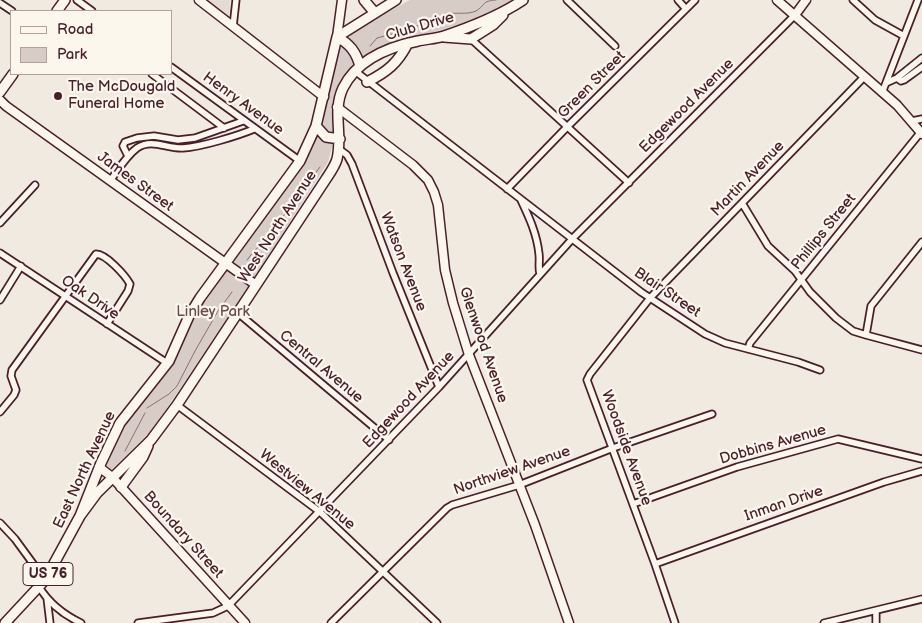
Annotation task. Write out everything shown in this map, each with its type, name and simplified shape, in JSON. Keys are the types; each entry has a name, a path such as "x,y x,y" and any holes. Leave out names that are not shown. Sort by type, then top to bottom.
{"main road":[{"path":"364,0 375,13"},
{"path":"357,69 353,50 347,43 337,37 396,0"},
{"name":"Club Drive","path":"357,69 381,52 442,37 476,24 523,0"},
{"path":"442,37 471,39 493,25 510,8"},
{"name":"US 76","path":"324,97 337,37"},
{"path":"367,82 393,66 402,56 408,44"},
{"name":"US 76","path":"337,107 343,89 357,69"},
{"path":"0,92 12,75"},
{"name":"East North Avenue","path":"5,623 42,583 80,516 99,466 120,423 167,363 189,316 300,161 316,126 324,97"},
{"name":"West North Avenue","path":"80,516 97,493 151,440 178,405 337,161 340,139 337,107"},
{"path":"316,126 326,137 340,139"},
{"path":"121,487 144,457 151,440"}],"street":[{"path":"77,0 91,10"},
{"path":"199,0 324,97"},
{"path":"234,26 236,0"},
{"path":"337,37 342,0"},
{"path":"567,0 615,46"},
{"path":"678,0 686,9"},
{"name":"Green Street","path":"507,189 695,0"},
{"path":"777,0 882,93 912,122 921,134"},
{"path":"796,15 806,0"},
{"path":"853,0 875,20 904,36"},
{"path":"882,93 918,0"},
{"path":"0,3 10,10"},
{"name":"Edgewood Avenue","path":"138,623 213,613 228,606 469,355 573,238 796,15"},
{"path":"471,39 629,183"},
{"path":"886,83 897,78 922,58"},
{"path":"897,78 904,80 922,67"},
{"name":"Henry Avenue","path":"172,68 300,161"},
{"name":"Blair Street","path":"357,69 367,82 650,298 716,340 820,370"},
{"name":"Henry Avenue","path":"153,75 224,128"},
{"name":"Martin Avenue","path":"650,298 864,77"},
{"name":"James Street","path":"0,100 256,286"},
{"name":"Glenwood Avenue","path":"337,107 413,165 428,180 434,192 438,205 445,270 469,355 569,623"},
{"path":"912,122 922,119"},
{"path":"128,156 123,146 125,142 137,138 154,136 178,140 194,138 243,121"},
{"path":"110,181 128,156 138,147 156,143 183,148 254,128"},
{"name":"Phillips Street","path":"748,349 801,280 921,134"},
{"name":"Watson Avenue","path":"339,149 352,164 439,387"},
{"path":"0,223 34,185"},
{"path":"520,198 533,228 539,254 540,274"},
{"path":"742,203 768,246 795,271 822,306 836,318 853,330 866,336 922,350"},
{"path":"866,336 871,306 922,242"},
{"name":"Oak Drive","path":"0,253 167,363"},
{"path":"0,412 16,390 11,376 12,370 96,254 101,254 127,278 130,284 128,291 107,324"},
{"path":"0,300 21,266"},
{"name":"Woodside Avenue","path":"650,298 587,380 675,623"},
{"name":"Central Avenue","path":"238,313 389,440"},
{"name":"Westview Avenue","path":"178,405 320,512 384,571 434,622"},
{"name":"Northview Avenue","path":"331,623 452,505 519,485 613,448 712,414"},
{"name":"Dobbins Avenue","path":"633,504 737,467 838,439 922,458"},
{"name":"Boundary Street","path":"99,466 112,477 245,623"},
{"name":"Inman Drive","path":"655,564 884,482 922,471"},
{"path":"0,523 15,539 42,583 47,598 50,623"},
{"path":"47,598 69,617 81,623"},
{"path":"824,623 922,598"},
{"path":"876,611 876,623"}],"shaded area":[{"path":"206,0 230,0 229,18"}],"green space":[{"path":"410,0 514,0 488,16 386,46 360,60 348,39 355,30"},
{"path":"342,46 345,47 354,59 355,65 339,90 336,135 330,135 320,125 328,99 334,63"},
{"name":"Linley Park","path":"315,134 333,143 328,162 256,275 169,405 149,433 111,470 106,465 130,414 168,370 192,316 298,171"}],"waterway":[{"path":"370,46 377,38 392,34 397,29 405,26 418,26 424,21 436,22 448,14 473,12 486,2 496,0"},
{"path":"247,260 270,234 320,167"},
{"path":"147,408 169,394 177,386 218,311 232,292"},
{"path":"125,451 145,413"}],"place":[{"name":"The McDougald Funeral Home","path":"58,96"}]}
